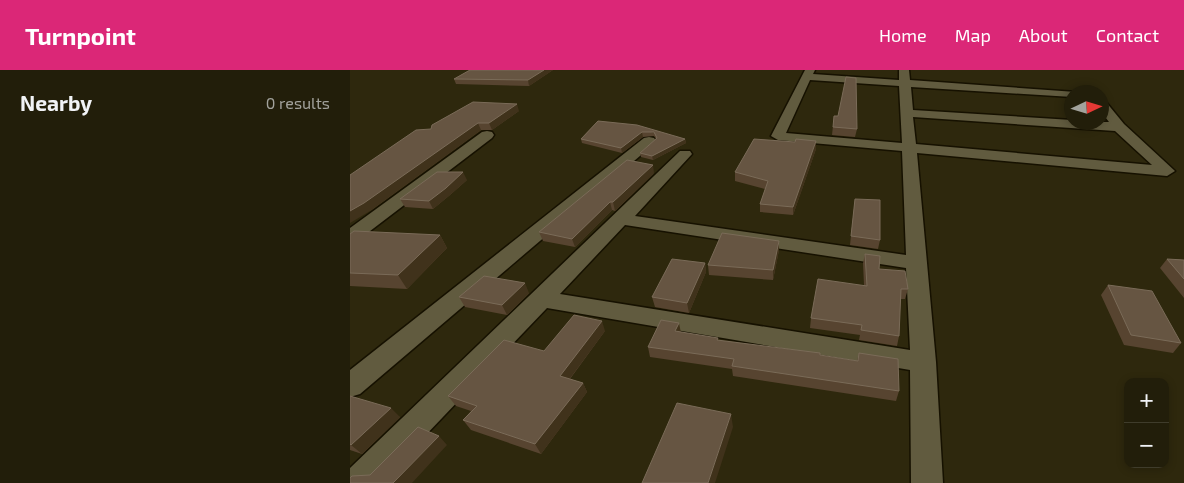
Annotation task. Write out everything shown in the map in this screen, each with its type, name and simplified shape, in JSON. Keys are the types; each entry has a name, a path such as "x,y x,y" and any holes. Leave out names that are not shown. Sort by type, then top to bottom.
{"street":[{"path":"1064,93 904,77 808,73 778,136 1167,171 1119,128 1109,114"},
{"path":"904,77 922,362 927,483"},
{"path":"907,113 1119,128"},
{"path":"350,237 487,135"},
{"path":"350,386 649,141"},
{"path":"358,483 685,154"},
{"path":"620,219 916,263"},
{"path":"540,299 922,362"}],"building":[{"path":"470,70 544,70 528,80 454,79"},
{"path":"846,77 856,78 857,129 833,127 834,116 838,116"},
{"path":"473,102 517,104 489,123 478,123 350,211 350,175 416,130 431,129 432,125"},
{"path":"598,121 637,125 685,139 652,156 640,153 657,138 654,132 642,132 621,148 581,139"},
{"path":"754,139 795,142 796,139 816,141 793,207 760,204 768,181 735,172"},
{"path":"627,160 653,165 613,202 610,202 572,239 539,232"},
{"path":"437,172 463,172 429,201 400,199"},
{"path":"855,199 880,200 880,240 851,236"},
{"path":"354,231 440,235 398,275 350,273 350,234"},
{"path":"722,233 779,241 773,270 708,265"},
{"path":"865,254 880,256 879,269 905,271 908,289 901,289 899,336 861,330 862,325 811,318 818,279 867,286"},
{"path":"672,259 705,263 687,303 652,297"},
{"path":"1167,259 1184,260 1184,279"},
{"path":"484,276 525,283 502,305 459,297"},
{"path":"1108,285 1152,291 1181,343 1131,335"},
{"path":"574,315 602,321 560,376 583,383 535,444 463,420 477,406 448,396 504,340 544,351"},
{"path":"661,320 679,323 675,331 718,338 717,340 820,353 820,355 858,361 859,353 898,359 899,391 732,366 734,359 648,347"},
{"path":"350,396 391,408 351,445 350,444"},
{"path":"677,403 731,414 708,483 642,483"},
{"path":"418,427 439,436 393,483 350,483 352,476 370,475"}]}
